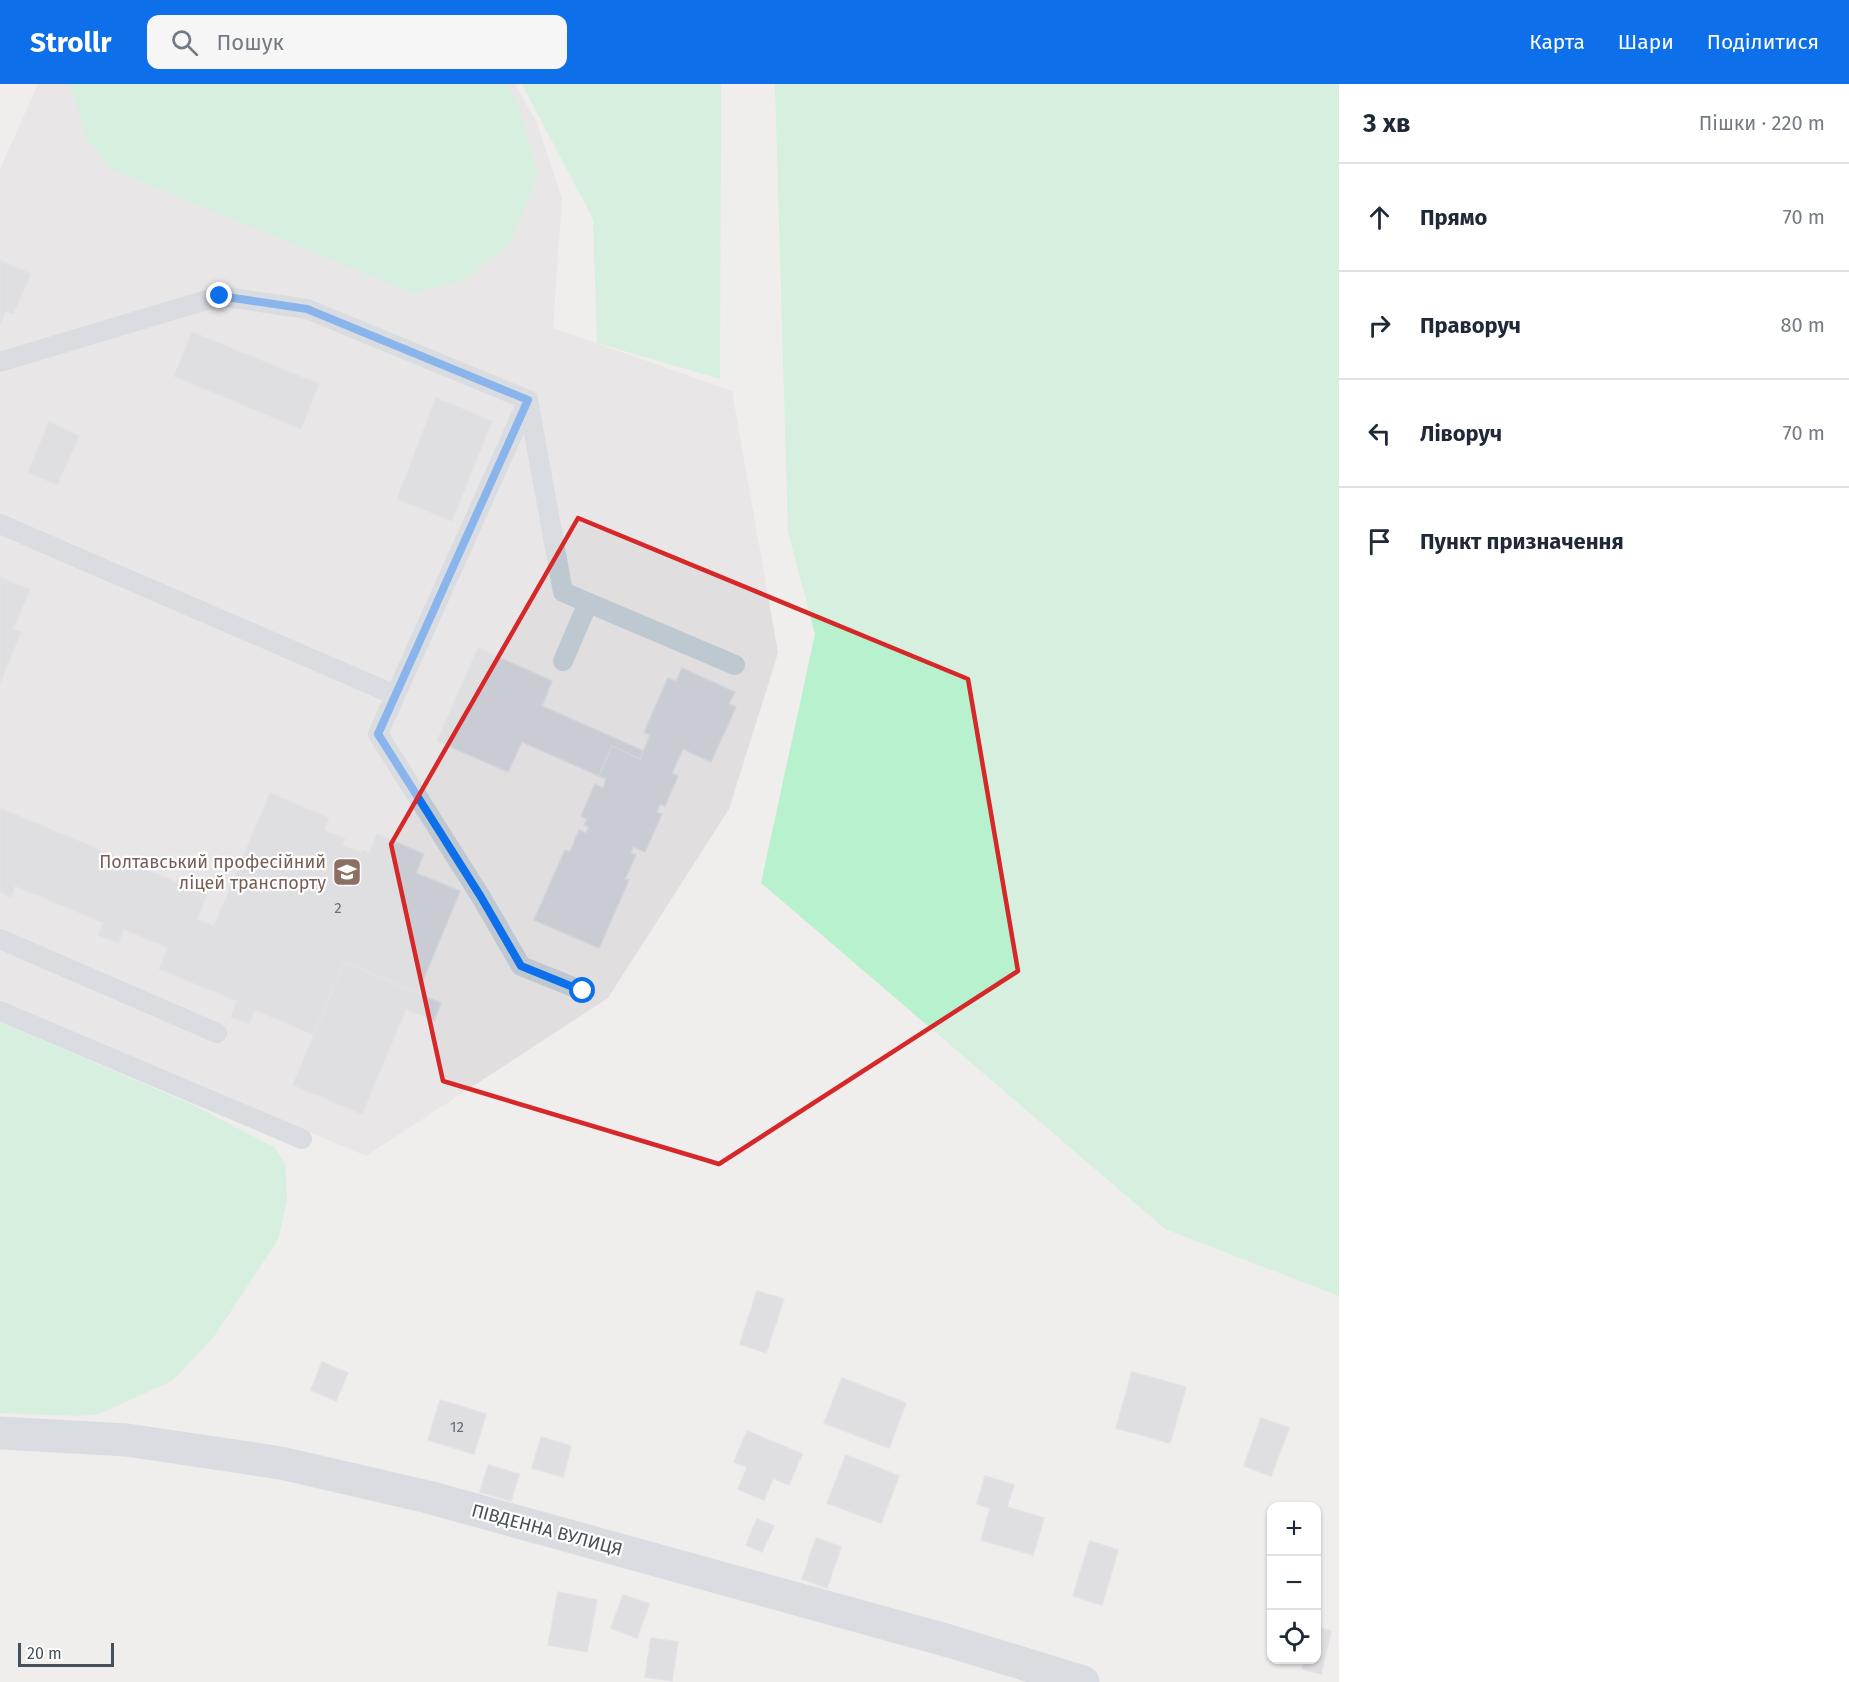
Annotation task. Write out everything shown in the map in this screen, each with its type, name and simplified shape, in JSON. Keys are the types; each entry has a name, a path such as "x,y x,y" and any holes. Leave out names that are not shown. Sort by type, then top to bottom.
{"street":[{"name":"ПІВДЕННА ВУЛИЦЯ","path":"0,1433 127,1440 281,1462 428,1497 949,1641 1083,1682"}],"lane":[{"path":"0,362 220,296 307,309 528,400"},
{"path":"528,400 563,592 735,665"},
{"path":"528,400 378,734 481,897 521,966 583,991"},
{"path":"0,524 395,695"},
{"path":"563,660 588,603"},
{"path":"0,939 217,1033"},
{"path":"0,1011 302,1139"}],"highlighted area":[{"path":"578,518 968,679 1018,971 719,1164 443,1081 391,844"}],"shaded area":[{"path":"38,84 515,84 536,121 562,198 553,328 732,391 778,653 729,809 608,998 366,1156 0,1000 0,169"}],"green space":[{"path":"70,84 508,84 520,109 538,175 510,244 461,282 412,293 113,170 86,139"},
{"path":"522,84 721,84 720,379 597,343 593,219"},
{"path":"775,84 1339,84 1339,1296 1165,1229 761,883 815,634 788,532"},
{"path":"0,1022 191,1104 274,1147 285,1163 287,1201 278,1240 213,1338 172,1381 99,1414 79,1416 0,1413"}],"building":[{"path":"0,260 31,274 13,314 6,311 0,323"},
{"path":"192,332 319,384 301,429 174,376"},
{"path":"436,398 492,421 452,521 397,499"},
{"path":"49,422 79,436 57,485 28,472"},
{"path":"0,577 30,590 13,629 21,632 0,683"},
{"path":"478,648 552,681 542,706 644,751 640,759 612,746 599,776 522,742 508,772 437,741"},
{"path":"682,668 735,692 729,704 736,707 711,762 683,749 672,773 678,776 665,806 660,804 657,812 662,814 645,852 633,847 631,853 636,855 625,879 629,880 599,948 534,920 565,850 570,852 579,830 586,833 589,827 584,825 587,819 581,816 595,784 603,788 606,779 599,776 612,746 640,759 650,735 644,732 668,678 676,681"},
{"path":"270,793 329,818 324,830 345,839 342,845 362,853 363,850 369,853 377,834 424,854 416,873 460,891 418,993 344,962 314,1035 255,1010 249,1024 231,1017 237,1001 159,969 168,948 124,929 118,943 98,935 104,923 15,886 11,897 0,892 0,808 207,895 197,919 214,926"},
{"path":"344,962 441,1003 434,1021 406,1009 362,1114 293,1085"},
{"path":"757,1291 784,1299 766,1353 740,1344"},
{"path":"322,1362 348,1373 336,1401 311,1390"},
{"path":"1132,1372 1186,1387 1170,1443 1116,1428"},
{"path":"842,1378 906,1403 889,1448 824,1423"},
{"path":"440,1400 486,1414 474,1454 428,1440"},
{"path":"1261,1418 1289,1428 1271,1476 1244,1466"},
{"path":"747,1431 802,1454 789,1485 773,1478 764,1500 738,1489 747,1467 734,1462"},
{"path":"541,1437 571,1446 563,1477 532,1468"},
{"path":"846,1455 899,1476 881,1523 827,1503"},
{"path":"488,1465 519,1474 511,1501 480,1492"},
{"path":"985,1476 1014,1485 1007,1507 1044,1518 1033,1555 981,1540 990,1508 977,1504"},
{"path":"757,1519 774,1526 762,1552 746,1545"},
{"path":"816,1538 841,1547 827,1588 802,1579"},
{"path":"1090,1541 1118,1550 1102,1605 1073,1596"},
{"path":"558,1592 597,1600 587,1652 548,1645"},
{"path":"623,1595 649,1604 637,1638 611,1628"},
{"path":"1321,1628 1331,1631 1321,1674 1302,1669 1303,1664 1321,1664"},
{"path":"651,1638 678,1642 672,1681 645,1677"}],"place":[{"name":"Полтавський професійний ліцей транспорту","path":"347,872"}],"route":[{"path":"220,296 307,309 528,400 378,734 481,897 521,966 583,991"}]}
